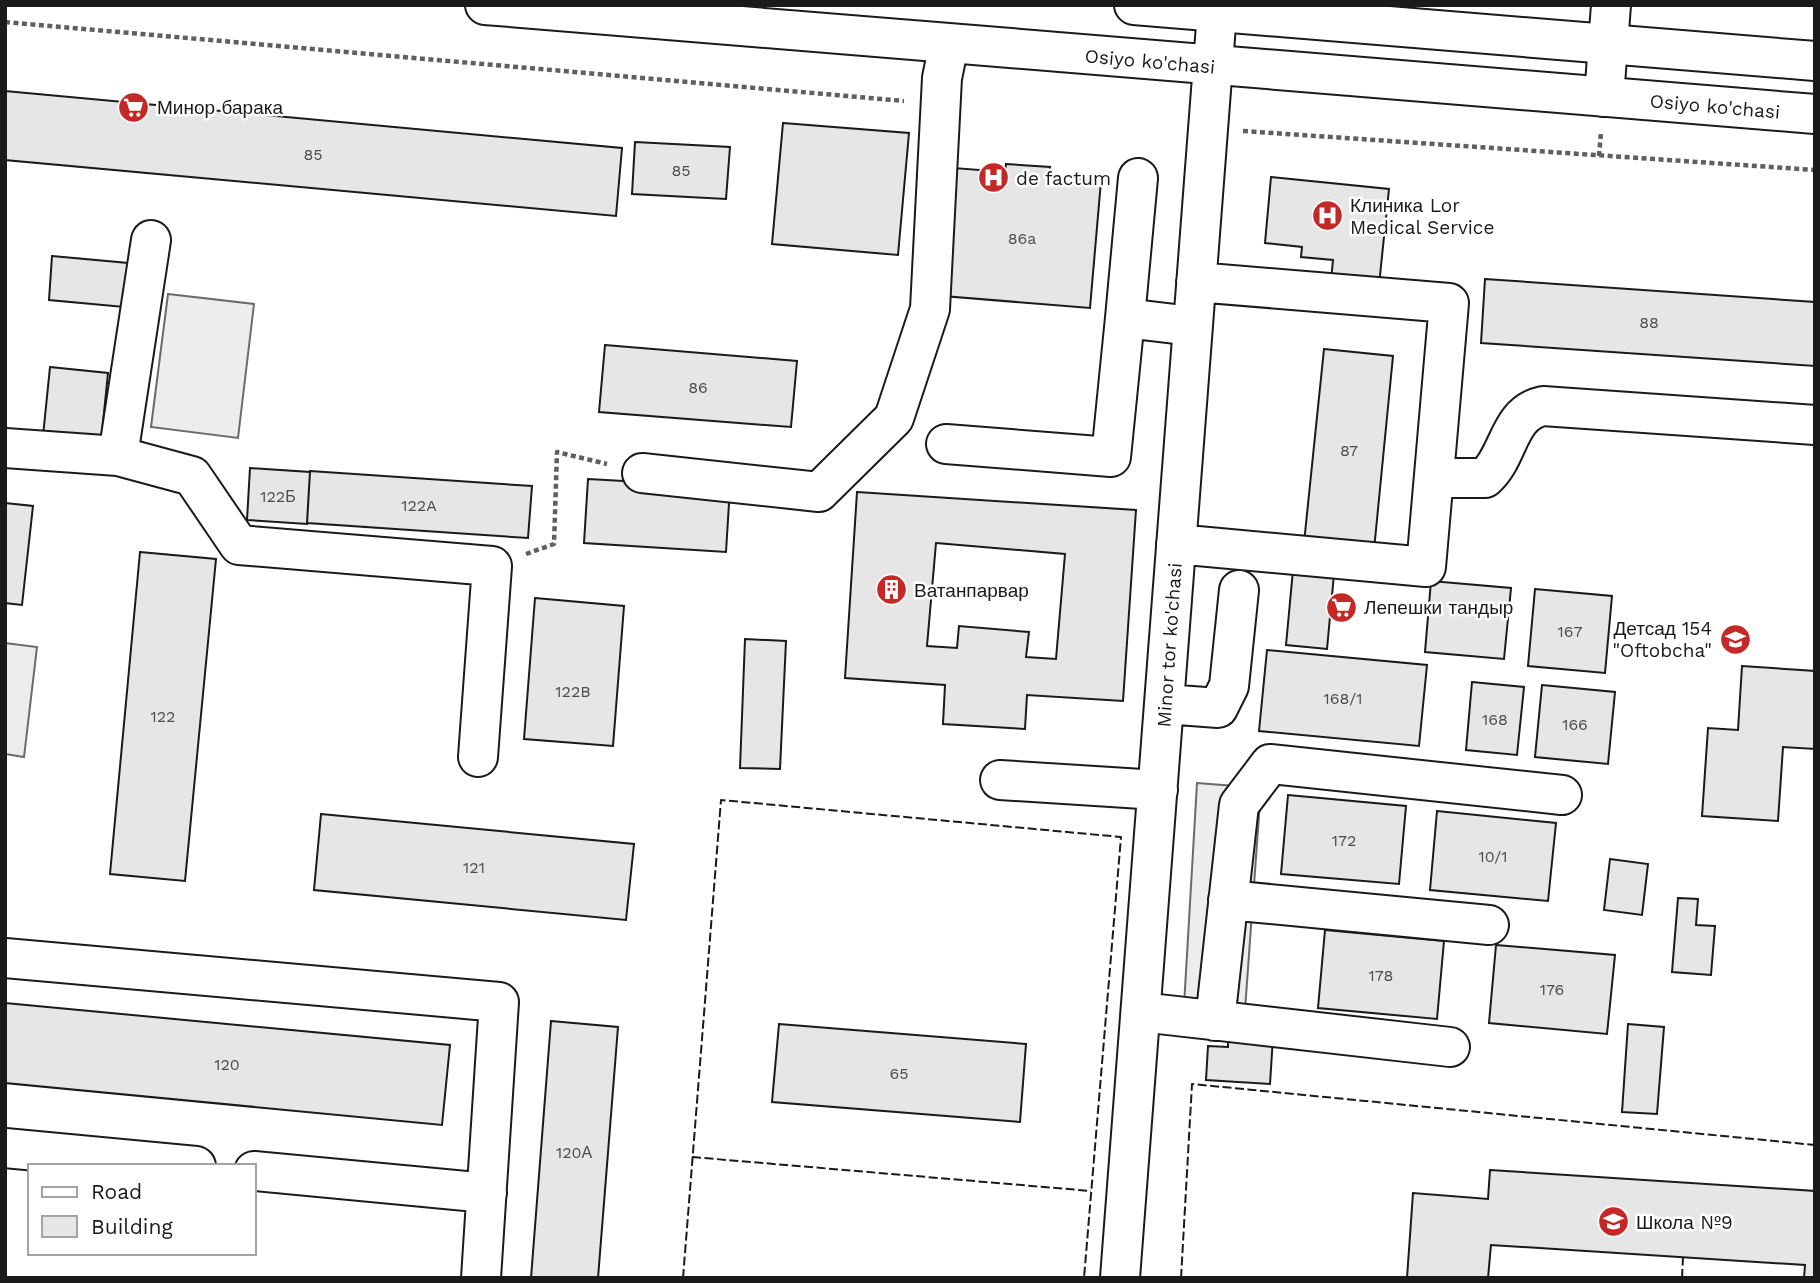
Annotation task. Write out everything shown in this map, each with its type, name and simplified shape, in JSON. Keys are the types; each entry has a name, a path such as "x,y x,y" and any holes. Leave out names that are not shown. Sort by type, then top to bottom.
{"main road":[{"name":"Osiyo ko'chasi","path":"485,5 945,61 1212,66 1815,114"},
{"path":"1604,97 1611,5"},
{"path":"1152,6 1217,12 1363,15 1608,45 1815,61"},
{"name":"Minor tor ko'chasi","path":"1120,1278 1217,12"},
{"path":"642,473 819,492 894,418 930,309 945,61"},
{"path":"946,444 1111,457 1138,177"},
{"path":"118,456 151,240"},
{"path":"1176,544 1426,567 1449,303 1196,282"},
{"path":"1125,318 1192,326"},
{"path":"1434,478 1485,478 1495,469 1521,415 1530,409 1543,406 1815,425"},
{"path":"5,448 118,456 192,476 239,545 492,566 478,757"},
{"path":"1165,704 1218,708 1229,686 1239,590"},
{"path":"1215,1021 1239,805 1270,764 1562,795"},
{"path":"1000,780 1158,790"},
{"path":"1228,900 1489,925"},
{"path":"5,958 499,1002 481,1278"},
{"path":"1141,1012 1450,1047"},
{"path":"5,1148 175,1164"},
{"path":"256,1171 487,1193"}],"path":[{"path":"5,22 922,103 945,61"},
{"path":"1230,131 1815,170"},
{"path":"492,566 554,544 557,452 642,473"}],"shaded area":[{"path":"168,294 254,304 238,438 151,427"},
{"path":"5,643 37,647 24,757 5,754"},
{"path":"1197,783 1261,788 1245,1010 1184,1006"}],"building":[{"path":"5,91 622,148 616,216 5,160"},
{"path":"783,123 909,133 898,255 772,244"},
{"path":"635,142 730,147 726,199 632,194"},
{"path":"1006,164 1050,167 1049,176 1101,181 1090,308 943,296 954,168 1005,172"},
{"name":"Клиника Lor Medical Service","path":"1271,177 1389,189 1379,285 1331,280 1333,260 1301,257 1302,247 1265,243"},
{"path":"52,256 139,264 135,308 49,300"},
{"path":"1485,279 1815,302 1815,366 1481,343"},
{"path":"605,345 797,361 791,427 599,412"},
{"path":"1324,349 1393,356 1374,550 1304,543"},
{"path":"50,367 108,373 101,442 43,436"},
{"path":"250,468 310,472 307,524 247,520"},
{"path":"310,471 532,486 528,538 307,523"},
{"path":"588,479 730,487 726,552 584,543"},
{"name":"Ватанпарвар","path":"857,492 1136,510 1123,701 1027,695 1025,729 943,724 945,685 845,678","holes":["936,543 1065,554 1056,659 1026,657 1029,632 959,626 957,648 927,646"]},
{"path":"5,503 33,506 22,605 5,603"},
{"path":"140,552 216,559 185,881 110,874"},
{"path":"1293,570 1334,574 1327,649 1286,645"},
{"path":"1431,581 1511,588 1504,659 1425,652"},
{"path":"1535,589 1612,596 1605,673 1528,666"},
{"path":"535,598 624,606 613,746 524,739"},
{"path":"745,639 786,641 780,769 740,768"},
{"path":"1267,650 1427,665 1419,746 1259,731"},
{"path":"1742,666 1815,671 1815,749 1783,747 1778,821 1702,816 1708,728 1738,730"},
{"path":"1472,682 1524,687 1517,755 1466,750"},
{"path":"1542,685 1615,692 1608,764 1535,757"},
{"path":"1288,795 1406,806 1399,884 1281,874"},
{"path":"1437,811 1556,823 1548,901 1430,890"},
{"path":"321,814 634,844 626,920 314,890"},
{"path":"1610,859 1648,864 1642,915 1604,910"},
{"path":"1678,898 1698,899 1696,925 1715,926 1711,975 1672,972"},
{"path":"1325,930 1444,941 1437,1019 1318,1008"},
{"path":"1496,945 1615,955 1607,1034 1489,1023"},
{"path":"5,1003 450,1045 442,1125 5,1083"},
{"path":"551,1021 618,1027 598,1278 531,1278"},
{"path":"779,1024 1026,1044 1020,1122 772,1102"},
{"path":"1628,1024 1664,1027 1657,1114 1622,1112"},
{"path":"1228,1034 1273,1037 1270,1084 1206,1080 1208,1046 1228,1047"},
{"name":"Школа №9","path":"1490,1170 1815,1191 1815,1278 1804,1278 1805,1265 1491,1245 1488,1278 1407,1278 1413,1193 1488,1199"}],"fence":[{"path":"683,1278 721,800 1121,837 1084,1278"},
{"path":"1181,1278 1192,1084 1815,1145"},
{"path":"692,1157 1091,1191"},
{"path":"1682,1278 1683,1257"}],"place":[{"name":"Минор барака","path":"134,107"},
{"name":"de factum","path":"993,178"},
{"name":"Клиника Lor Medical Service","path":"1327,216"},
{"name":"Ватанпарвар","path":"891,590"},
{"name":"Лепешки тандыр","path":"1341,607"},
{"name":"Детсад 154 \"Oftobcha\"","path":"1735,639"},
{"name":"Школа №9","path":"1613,1222"}]}
